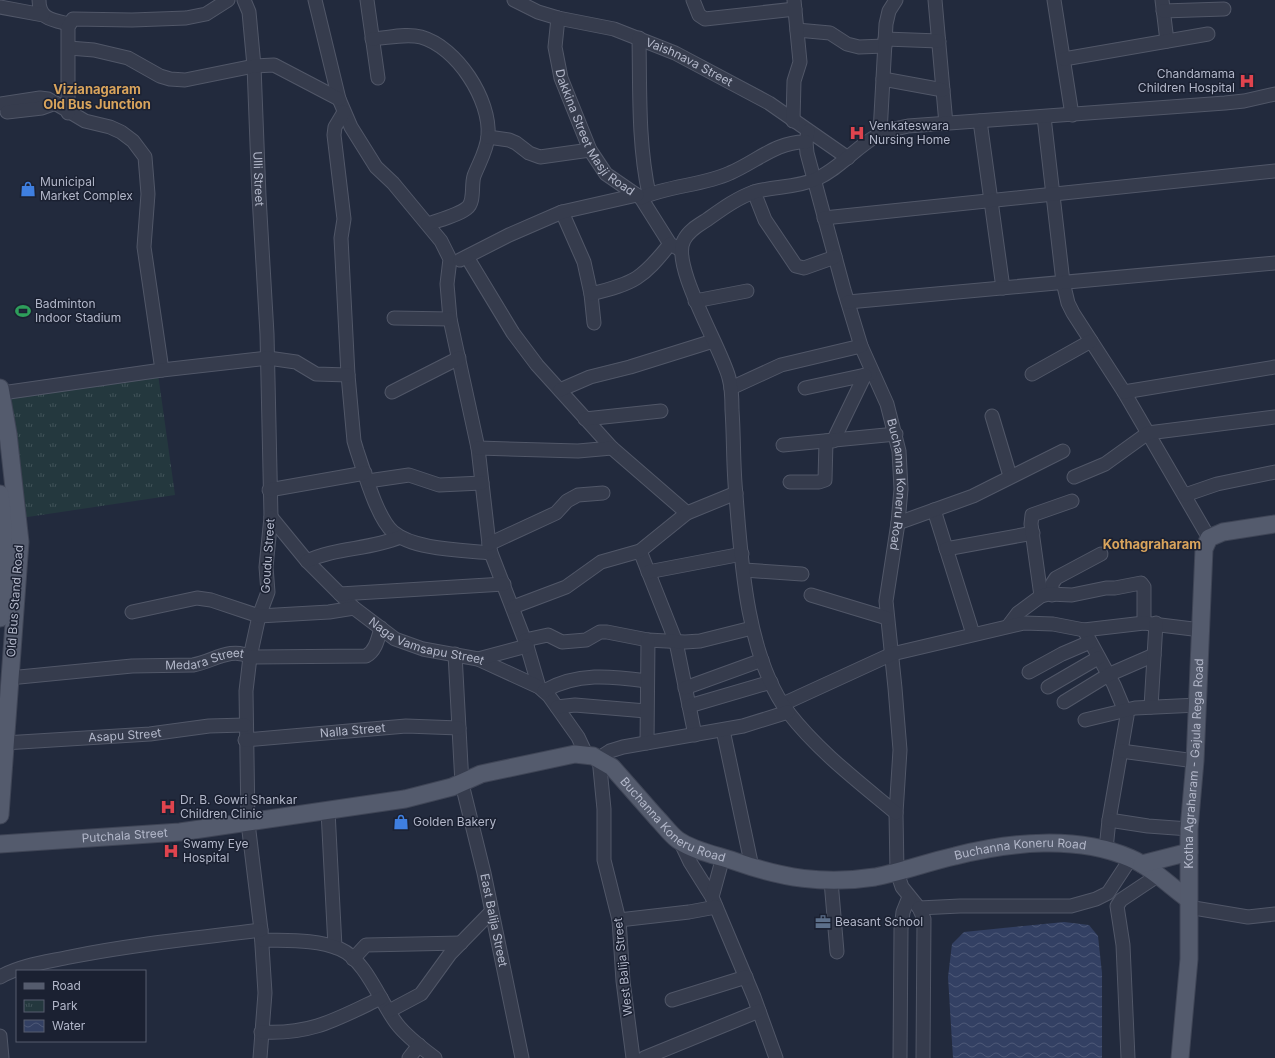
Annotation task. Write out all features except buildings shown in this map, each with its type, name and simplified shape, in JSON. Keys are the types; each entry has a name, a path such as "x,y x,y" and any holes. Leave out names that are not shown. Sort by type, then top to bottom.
{"main road":[{"name":"Old Bus Stand Road","path":"0,618 5,549 11,522 1,391"},
{"name":"Old Bus Stand Road","path":"0,494 20,542 4,743 0,815"},
{"path":"1209,538 1223,532 1275,524"},
{"name":"Kotha Agraharam - Gajula Rega Road","path":"1180,1058 1189,959 1189,829 1198,705 1204,549 1209,538"},
{"path":"462,784 481,774 564,755 592,756"},
{"name":"Buchanna Koneru Road","path":"592,756 612,767 680,841 695,848 777,875 807,880 831,881 876,877 956,856 1001,847 1039,844 1075,844 1106,849 1136,861 1157,876 1188,903"},
{"name":"Putchala Street","path":"0,844 180,832 405,799 434,793 462,784"},
{"path":"1136,861 1189,852"}],"street":[{"path":"39,0 39,7 43,15 48,19 69,24"},
{"path":"68,113 69,24 73,19 132,20 186,18 206,14 228,0"},
{"name":"Ulli Street","path":"244,0 249,12 254,66 259,196 268,358"},
{"path":"315,0 339,99 351,127 368,156 428,224 446,250 450,265 447,284 450,319 478,448 490,549 513,607 542,689 557,683 585,677 610,676 647,681"},
{"path":"367,0 378,78"},
{"name":"Vaishnava Street","path":"514,0 538,12 558,18 614,29 675,53 769,103 793,120 807,136 848,158"},
{"path":"693,0 699,15 705,19 794,4 800,62 793,91 793,120"},
{"path":"880,133 885,43 889,11 896,0"},
{"path":"935,0 946,124"},
{"path":"1054,0 1072,114"},
{"path":"1167,41 1163,5 1224,9"},
{"path":"0,7 43,15"},
{"name":"Dakkina Street Masji Road","path":"558,18 555,47 561,78 590,150 606,174 643,196 676,247 695,301 725,366 731,388 736,493 742,554 752,628 771,682 786,708 838,764 896,813"},
{"path":"797,30 830,34 847,44 859,47 885,43 939,41"},
{"path":"1064,59 1208,34"},
{"path":"372,39 419,36 430,40 461,64 469,76 486,110 488,120 488,137 474,177 472,200 468,208 428,224"},
{"path":"639,38 644,172 643,196"},
{"path":"69,48 94,50 128,58 160,76 170,79 185,80 205,77 254,66 265,65 280,67 339,99"},
{"path":"883,79 943,90"},
{"path":"591,294 621,287 633,281 676,247 692,230 723,208 754,192 815,180 848,158 880,133 908,126 980,122 1238,102 1275,94"},
{"path":"0,104 40,98 48,99 56,103 68,113 85,121 110,127 121,132 133,141 145,157 148,194 144,247 162,370"},
{"path":"0,113 42,108 56,103"},
{"path":"344,112 335,126 334,135 344,219 341,238 341,251 348,375 354,441 366,477 383,518 392,532 400,537 428,546 490,549 556,513 567,501 578,495 603,493"},
{"path":"1044,117 1054,193 1063,282 1070,308 1124,392 1209,538"},
{"path":"980,122 1003,288"},
{"path":"450,265 527,226 562,212 643,196 721,177 739,169 779,146 807,136"},
{"name":"Buchanna Koneru Road","path":"807,136 824,218 868,374 888,404 896,434 901,470 898,523 887,584 887,618 892,654 900,750 896,813 897,872"},
{"path":"488,137 509,140 516,143 529,153 540,157 590,150"},
{"path":"824,218 1275,171"},
{"path":"754,192 765,220 796,266 804,268 835,257"},
{"path":"562,212 582,256 591,294 594,323"},
{"path":"466,257 513,333 585,419 612,448 687,513"},
{"path":"848,302 1275,263"},
{"path":"695,301 747,291"},
{"path":"394,318 450,319"},
{"path":"560,390 590,377 630,368 713,341"},
{"path":"1032,374 1091,341"},
{"path":"731,388 781,365 861,346"},
{"path":"1,391 268,358 296,362 316,374 348,375"},
{"name":"Goudu Street","path":"260,1058 265,993 261,935 248,823 245,725 246,690 250,657 259,616 268,592 266,567 271,517 269,490 268,358"},
{"path":"392,392 459,358"},
{"path":"1124,392 1275,367"},
{"path":"805,388 868,374"},
{"path":"790,482 819,482 825,480 829,441 868,374"},
{"path":"585,419 660,411"},
{"path":"992,416 1010,476"},
{"path":"1074,477 1111,460 1148,433 1275,417"},
{"path":"783,445 896,434"},
{"path":"478,448 578,451 612,448"},
{"path":"898,523 973,496 1010,476 1063,451"},
{"path":"1185,495 1217,484 1275,472"},
{"path":"269,490 366,477 409,475 439,485 482,483"},
{"path":"513,607 566,586 601,562 640,551 687,513 736,493"},
{"path":"1047,595 1033,533 1032,515 1072,501"},
{"path":"934,510 973,634"},
{"name":"Naga Vamsapu Street","path":"271,517 307,561 354,608 395,639 423,649 478,658 542,689 557,707 592,756"},
{"path":"946,550 1033,533"},
{"path":"307,561 331,552 376,546 400,537"},
{"path":"640,551 676,642 695,735"},
{"path":"648,572 742,554"},
{"path":"1047,595 1056,578 1101,554"},
{"path":"744,570 802,574"},
{"path":"1009,626 1018,613 1047,595 1072,595 1141,583 1144,587 1154,655 1151,707"},
{"path":"340,594 504,584"},
{"path":"811,595 887,618"},
{"path":"132,612 197,598 211,600 259,616 329,612 354,608"},
{"path":"592,756 647,743 743,726 786,708 892,654 1009,626 1024,623 1040,623 1087,636 1125,710 1127,722 1109,820 1106,849"},
{"path":"1028,672 1062,654 1092,631 1150,623 1201,630"},
{"name":"Medara Street","path":"9,678 132,666 203,664 230,654 240,653 250,657 366,656 372,652 381,628"},
{"path":"478,658 548,635 562,642 586,640 600,632 607,632 648,640 676,642 700,641 752,628"},
{"path":"647,743 646,711 648,640"},
{"name":"East Balija Street","path":"455,654 462,784 484,873 522,1058"},
{"path":"1064,702 1108,675 1154,655"},
{"path":"1048,687 1098,658"},
{"path":"685,688 762,660"},
{"path":"689,706 771,682"},
{"path":"557,707 575,705 646,711"},
{"path":"1086,720 1125,710 1151,707 1198,705"},
{"name":"Asapu Street","path":"4,743 150,734 209,726 245,725"},
{"name":"Nalla Street","path":"245,740 406,726 459,728"},
{"path":"723,730 752,867"},
{"path":"1121,751 1195,761"},
{"name":"West Balija Street","path":"592,756 604,809 604,860 619,920 623,982 633,1058"},
{"path":"328,811 335,947"},
{"path":"1109,820 1153,827 1189,829"},
{"path":"680,841 690,862 714,902 746,977 776,1058"},
{"path":"714,902 724,857"},
{"path":"920,908 960,906 1071,906 1096,899 1108,893 1136,861"},
{"path":"897,872 898,880 909,897 920,908 924,919 924,1058"},
{"path":"1128,1058 1124,945 1117,906 1121,900 1157,876"},
{"path":"831,881 837,952"},
{"path":"900,1058 901,929 903,912 909,897"},
{"path":"619,920 689,912 714,902"},
{"path":"1188,903 1248,916 1275,914"},
{"path":"389,1011 421,994 440,967 491,912"},
{"path":"0,977 10,971 24,967 85,954 261,935 310,942 335,947 347,953 353,959 401,1028 435,1058"},
{"path":"353,959 366,945 461,943"},
{"path":"672,1000 746,977"},
{"path":"261,1032 284,1034 313,1028 381,998"},
{"path":"644,1058 664,1054 759,1010"},
{"path":"0,1036 2,1058"},
{"path":"410,1058 419,1044"}],"green space":[{"path":"157,367 175,495 21,518 2,391"}],"water":[{"path":"1064,922 1089,925 1098,936 1102,973 1102,1058 953,1058 948,977 952,944 964,932"}],"place":[{"name":"Chandamama Children Hospital","path":"1247,81"},
{"name":"Venkateswara Nursing Home","path":"857,133"},
{"name":"Municipal Market Complex","path":"28,189"},
{"name":"Badminton Indoor Stadium","path":"23,311"},
{"name":"Dr. B. Gowri Shankar Children Clinic","path":"168,807"},
{"name":"Golden Bakery","path":"401,822"},
{"name":"Swamy Eye Hospital","path":"171,851"},
{"name":"Beasant School","path":"823,922"}],"district":[{"name":"Vizianagaram Old Bus Junction","path":"97,96"},
{"name":"Kothagraharam","path":"1152,544"}]}
